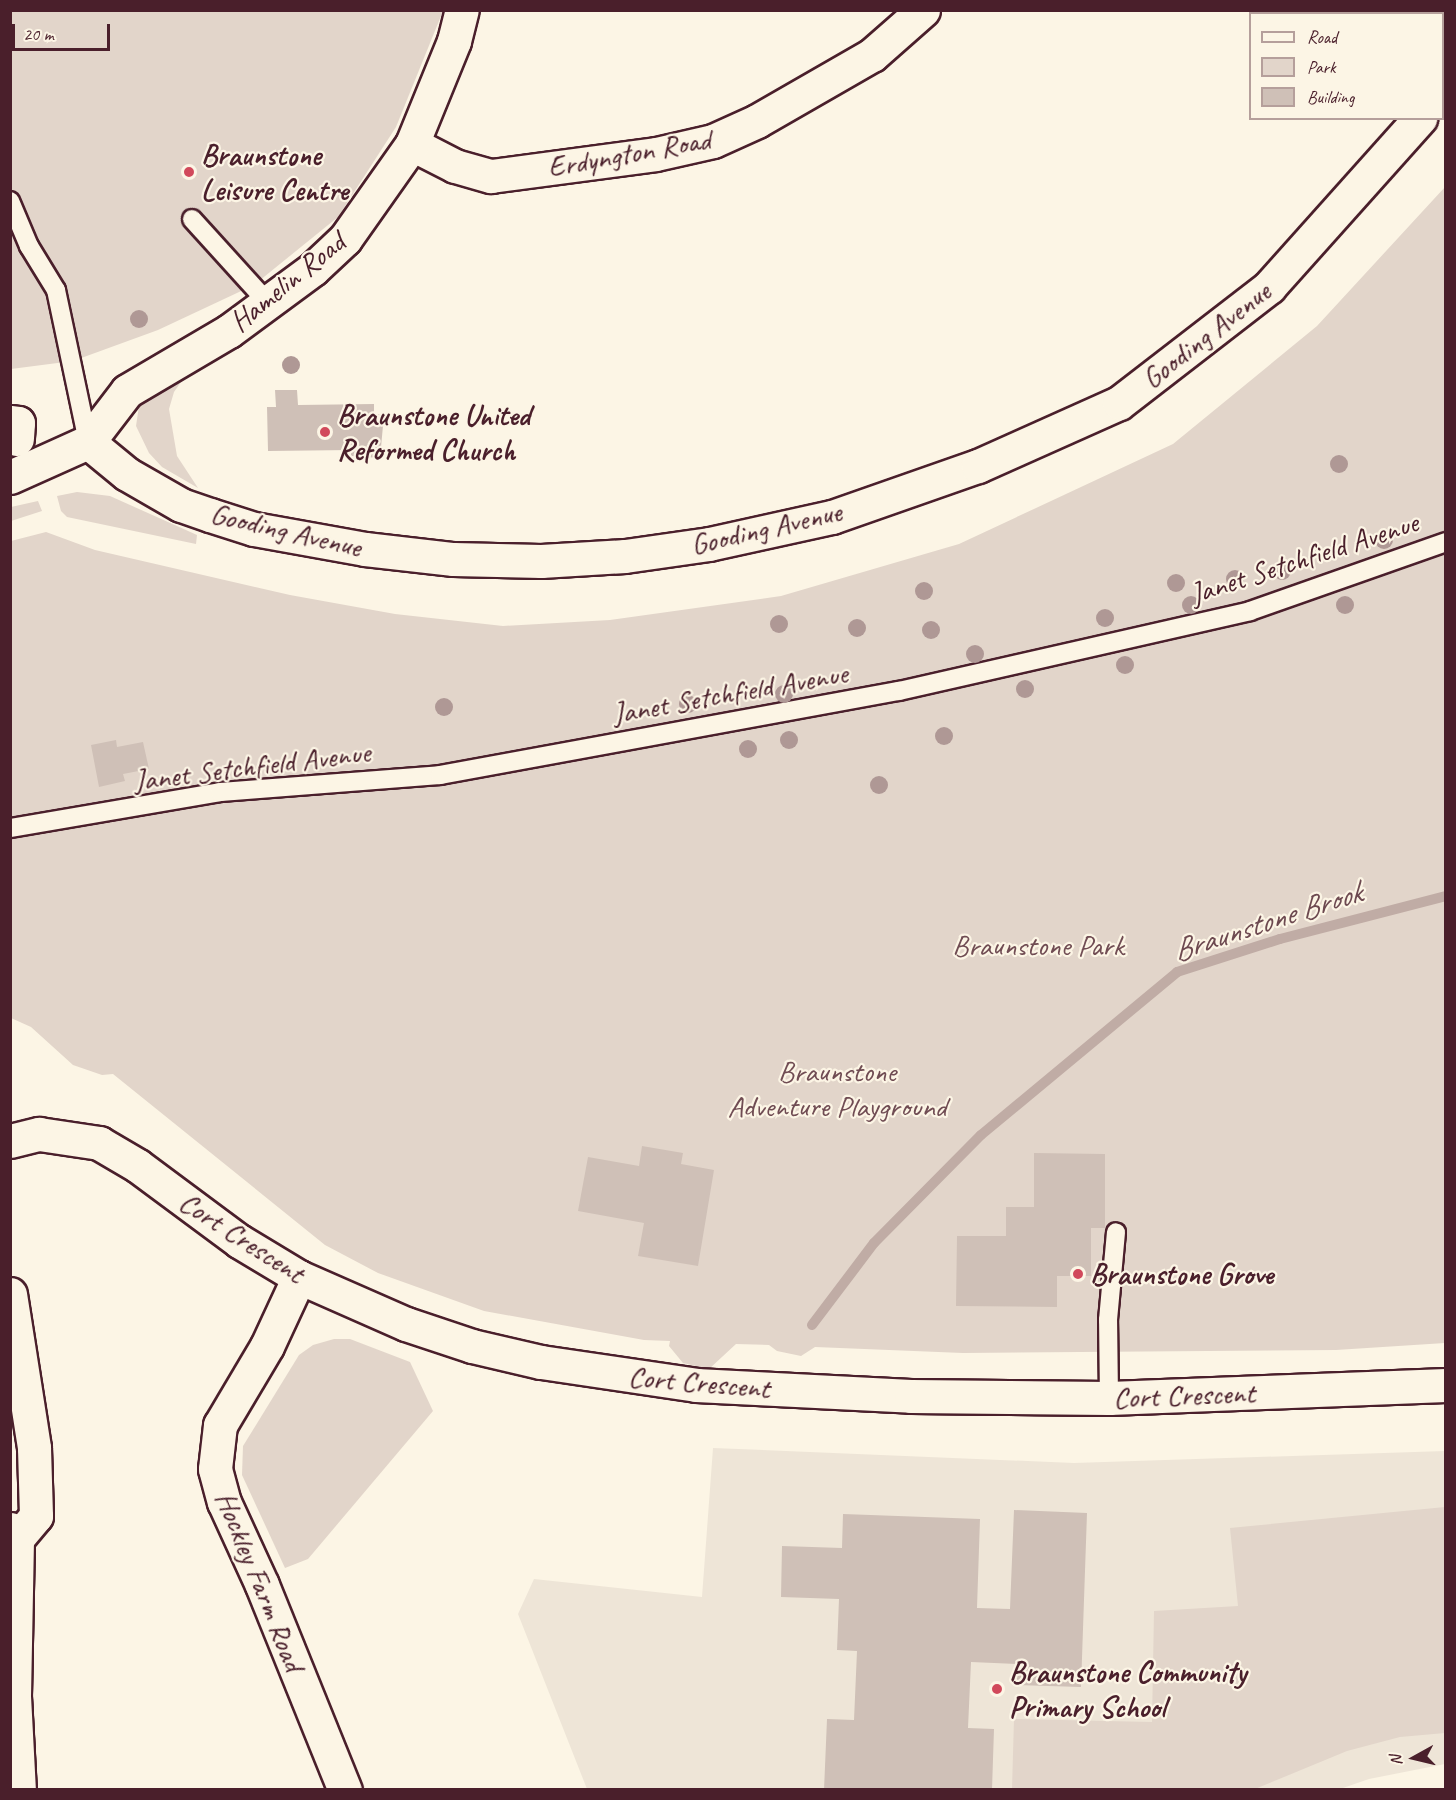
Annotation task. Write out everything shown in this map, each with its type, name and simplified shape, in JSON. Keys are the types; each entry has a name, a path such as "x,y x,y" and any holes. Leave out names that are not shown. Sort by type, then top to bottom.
{"street":[{"name":"Hamelin Road","path":"88,442 127,391 269,304 345,239 412,144 454,41 462,10"},
{"name":"Erdyngton Road","path":"412,144 455,166 491,176 656,154 713,141 757,121 872,55 923,10"},
{"name":"Gooding Avenue","path":"88,442 127,474 181,505 210,515 254,529 365,549 453,559 541,561 625,556 709,544 832,517 978,466 1119,403 1269,287 1418,120"},
{"path":"10,477 88,442"},
{"name":"Cort Crescent","path":"10,1141 39,1134 99,1143 138,1166 238,1240 299,1277 357,1305 472,1346 613,1374 696,1385 806,1391 1109,1398 1446,1385"},
{"name":"Hockley Farm Road","path":"299,1277 267,1346 220,1425 216,1469 224,1502 262,1585 345,1790"},
{"path":"10,1294 33,1438 36,1516 14,1534 14,1696 19,1790"}],"lane":[{"path":"10,201 29,246 56,290 88,442"},
{"path":"192,219 269,304"},
{"name":"Janet Setchfield Avenue","path":"10,828 220,792 449,774 899,691 1250,611 1446,543"},
{"path":"1109,1398 1108,1320 1116,1232"}],"shaded area":[{"name":"Braunstone Community Primary School","path":"713,1448 1074,1463 1445,1451 1445,1764 1369,1779 1340,1789 587,1789 518,1614 534,1579 702,1597"}],"green space":[{"name":"Braunstone Leisure Centre","path":"11,11 443,11 396,127 338,217 254,285 158,330 73,361 11,369"},
{"name":"Braunstone Park","path":"1445,187 1445,1343 1336,1350 963,1353 815,1347 801,1356 777,1351 769,1345 736,1344 709,1369 683,1363 669,1346 670,1341 644,1340 484,1311 378,1273 325,1245 113,1074 102,1075 73,1065 31,1027 11,1018 11,541 46,532 95,550 290,595 395,614 503,626 610,620 781,596 959,544 1173,444 1317,326"},
{"path":"188,372 174,392 169,409 177,456 198,488 162,467 149,453 136,426 139,406"},
{"path":"77,492 110,496 197,535 196,544 67,517 61,511 57,496"},
{"path":"38,501 42,511 11,521 11,507"},
{"path":"334,1339 350,1339 410,1362 433,1411 308,1559 285,1568 242,1475 243,1446 299,1355 313,1345"},
{"path":"1445,1507 1445,1733 1400,1737 1347,1751 1255,1789 1012,1789 1014,1719 1152,1722 1154,1611 1238,1606 1230,1528"}],"building":[{"name":"Braunstone United Reformed Church","path":"275,390 297,390 298,405 374,404 374,414 384,415 380,458 351,456 351,450 268,451 267,407 276,407"},
{"path":"116,740 117,747 143,742 149,769 123,774 125,781 99,787 91,745"},
{"path":"642,1146 683,1153 681,1164 714,1170 698,1266 638,1256 644,1223 578,1211 588,1157 639,1166"},
{"path":"1034,1153 1105,1154 1105,1228 1091,1228 1091,1276 1057,1276 1057,1307 956,1306 957,1236 1006,1236 1006,1207 1034,1207"},
{"path":"1014,1510 1087,1513 1081,1687 1016,1685 1017,1664 971,1662 968,1728 994,1729 992,1790 824,1790 827,1719 854,1720 857,1651 837,1650 839,1599 781,1597 782,1546 842,1548 843,1514 980,1519 977,1608 1010,1609"}],"waterway":[{"name":"Braunstone Brook","path":"812,1325 874,1243 981,1135 1177,972 1280,939 1446,896"}],"place":[{"name":"Braunstone Leisure Centre","path":"189,172"},
{"name":"Braunstone United Reformed Church","path":"325,432"},
{"name":"Braunstone Grove","path":"1078,1274"},
{"name":"Braunstone Community Primary School","path":"997,1689"}],"park label":[{"name":"Braunstone Adventure Playground","path":"837,1088"}]}
